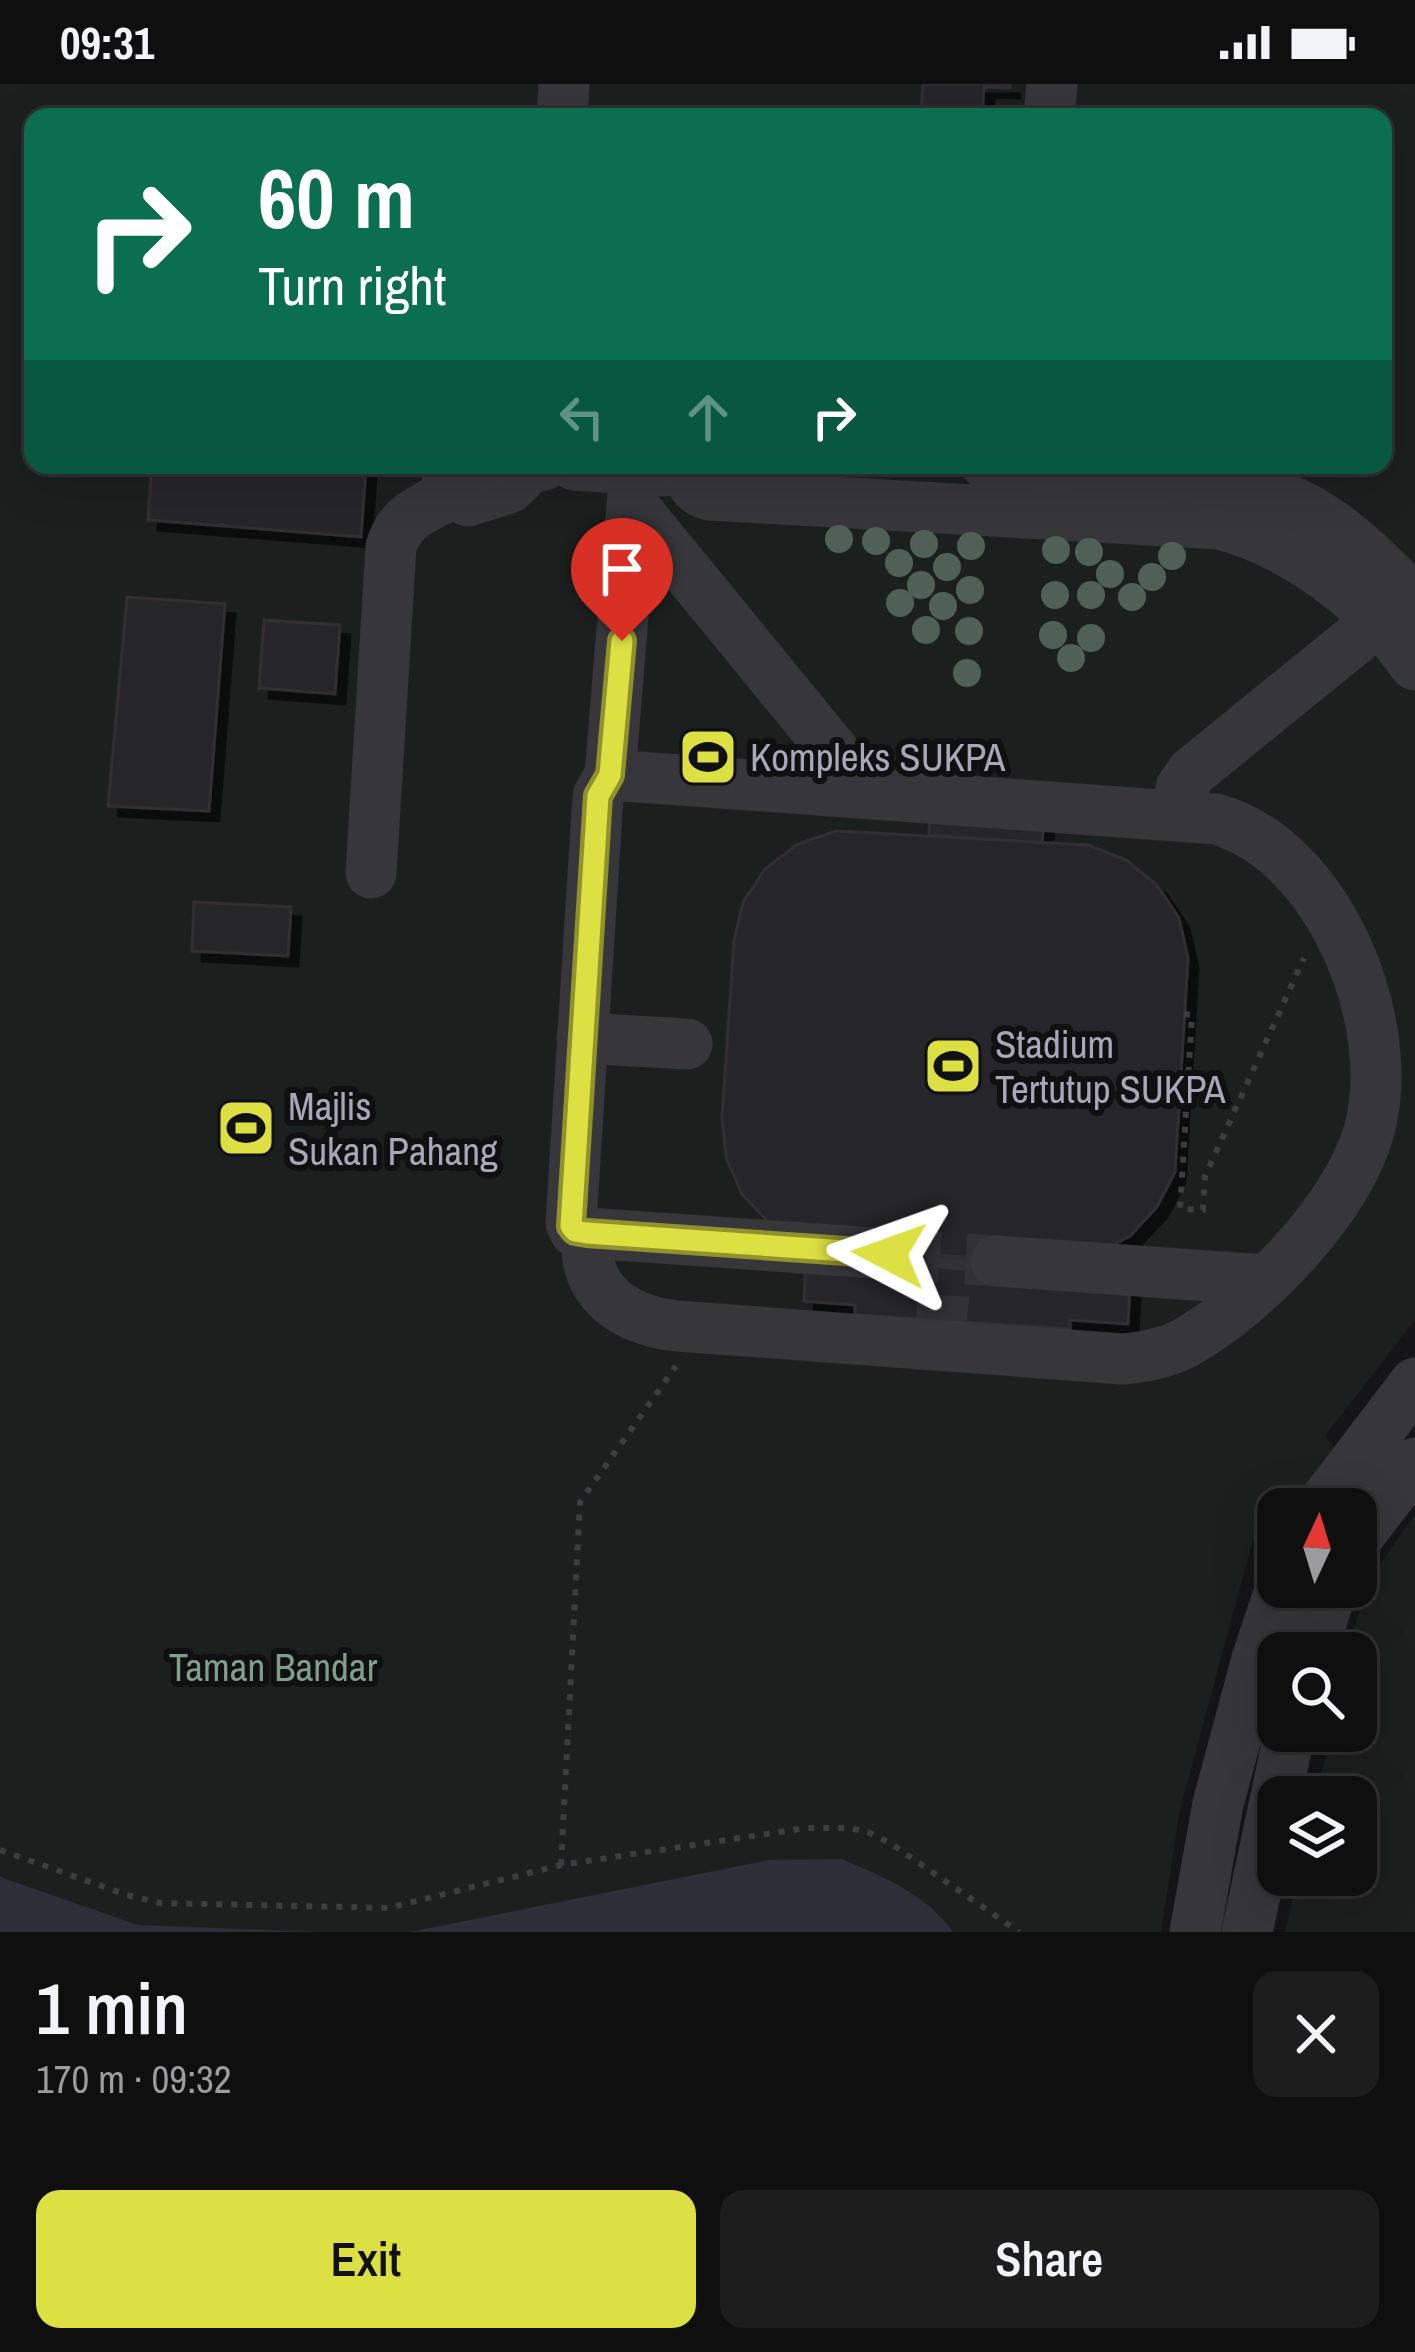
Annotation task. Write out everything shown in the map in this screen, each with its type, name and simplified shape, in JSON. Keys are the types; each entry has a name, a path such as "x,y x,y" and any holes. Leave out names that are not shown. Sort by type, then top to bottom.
{"street":[{"path":"371,873 394,535 407,518 446,496 460,503 509,488 516,483 517,474"},
{"path":"597,474 634,488 868,793"},
{"path":"634,488 675,474"},
{"path":"692,474 697,489 710,495 1016,477 1246,531 1403,613"},
{"path":"1156,474 1258,486 1305,506 1334,525 1403,613 1415,664"},
{"path":"634,488 610,775 598,796 571,1223 575,1231 587,1233 889,1254"},
{"path":"1178,815 1181,788 1192,772 1403,613"},
{"path":"587,1233 587,1263 597,1283 609,1298 644,1321 1135,1358 1184,1343 1267,1280 1319,1223 1350,1177 1369,1133 1376,1095 1375,1045 1342,938 1301,874 1269,844 1234,824 1178,815 610,775"},
{"path":"582,1038 687,1044"},
{"path":"996,1261 1267,1280"},
{"path":"1334,1488 1415,1383"},
{"path":"1377,1512 1415,1462"},
{"path":"1195,1932 1218,1804 1274,1608"},
{"path":"1247,1932 1286,1752"}],"path":[{"path":"1184,1014 1192,1015 1180,1209 1204,1210 1205,1176 1303,958"},
{"path":"561,1865 580,1502 676,1369 677,1326"},
{"path":"0,1850 160,1903 388,1908 561,1865 836,1826 868,1832 890,1843 1019,1932"}],"green space":[{"name":"Kompleks SUKPA","path":"0,84 1415,84 1415,1320 1325,1436 1339,1456 1315,1488 1257,1488 1257,1536 1180,1810 1161,1932 0,1932"},
{"path":"1415,1515 1415,1932 1285,1932 1293,1896 1377,1896 1377,1776 1321,1776 1326,1752 1377,1752 1377,1632 1354,1632 1360,1608 1377,1608 1381,1564"}],"shaded area":[{"path":"842,1859 917,1897 953,1932 410,1932 769,1860"},
{"path":"0,1877 138,1925 320,1932 0,1932"}],"building":[{"path":"923,84 1010,84 1010,88 984,87 983,108 922,108"},
{"path":"151,474 366,474 361,537 148,520"},
{"path":"127,597 225,604 209,811 108,806"},
{"path":"264,620 340,625 335,694 259,688"},
{"path":"930,811 1044,819 1042,843 929,835"},
{"name":"Stadium Tertutup SUKPA","path":"836,831 1088,845 1126,860 1157,885 1179,918 1188,958 1175,1172 1157,1207 1130,1236 1095,1254 1020,1260 889,1253 769,1223 742,1194 726,1157 722,1118 734,941 743,902 766,868 798,844"},
{"path":"194,902 291,907 288,956 192,951"},
{"path":"889,1253 996,1259 1130,1287 1128,1324 1070,1320 1070,1329 855,1315 855,1305 804,1301 806,1263"}],"tunnel":[{"path":"889,1254 996,1261"},
{"path":"940,1346 946,1258"}],"place":[{"name":"Kompleks SUKPA","path":"708,757"},
{"name":"Stadium Tertutup SUKPA","path":"953,1066"},
{"name":"Majlis Sukan Pahang","path":"246,1128"}],"route":[{"path":"622,641 610,775 598,796 571,1226 587,1233 889,1254"}],"park label":[{"name":"Taman Bandar","path":"273,1667"}]}
